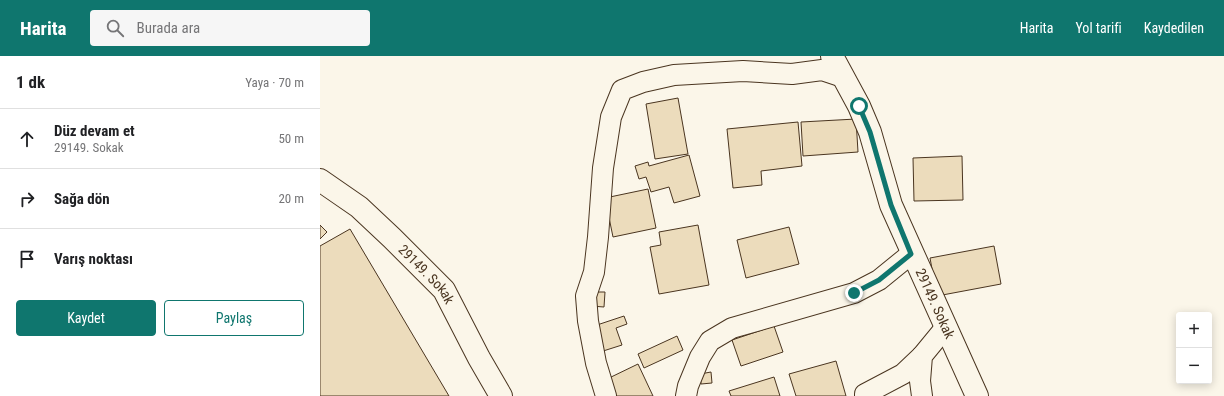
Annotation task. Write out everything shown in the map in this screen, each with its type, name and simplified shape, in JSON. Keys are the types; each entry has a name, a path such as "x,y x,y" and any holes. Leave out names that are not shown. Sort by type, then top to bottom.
{"street":[{"name":"29149. Sokak","path":"832,56 859,106 870,132 891,205 911,254 977,396"},
{"path":"606,396 596,363 588,321 586,296 594,272 603,168 611,117 622,90 643,82 674,75 743,71 792,74 822,70 843,77"},
{"name":"29149. Sokak","path":"320,180 359,207 404,249 444,290 501,396"},
{"path":"686,396 688,386 700,357 710,341 732,328 854,293 879,280 911,254"},
{"path":"864,396 865,394 903,374 922,356 945,328"},
{"path":"922,356 920,381 922,396"}],"building":[{"path":"678,98 688,154 655,159 646,104"},
{"path":"856,119 858,152 803,156 801,122"},
{"path":"798,122 802,166 761,171 762,185 733,188 727,129"},
{"path":"689,155 700,196 674,203 669,187 651,192 646,177 639,179 635,166 648,162 649,166"},
{"path":"962,156 963,200 914,201 913,158"},
{"path":"648,189 656,228 613,237 605,198"},
{"path":"320,225 327,232 320,239"},
{"path":"698,225 709,285 659,294 650,247 661,245 659,232"},
{"path":"789,227 799,264 746,278 737,240"},
{"path":"350,229 449,396 320,396 320,246"},
{"path":"994,246 1001,284 937,296 930,258"},
{"path":"591,292 605,292 604,307 591,306"},
{"path":"624,316 627,324 616,328 622,345 600,352 591,327"},
{"path":"774,326 783,352 741,366 732,340"},
{"path":"677,336 683,350 644,368 638,354"},
{"path":"836,361 846,396 796,396 789,374"},
{"path":"638,364 653,396 616,396 607,379"},
{"path":"711,372 712,383 701,384 700,374"},
{"path":"774,377 780,396 731,396 729,391"}],"route":[{"path":"854,293 879,280 911,254 891,205 870,132 859,106"}]}
